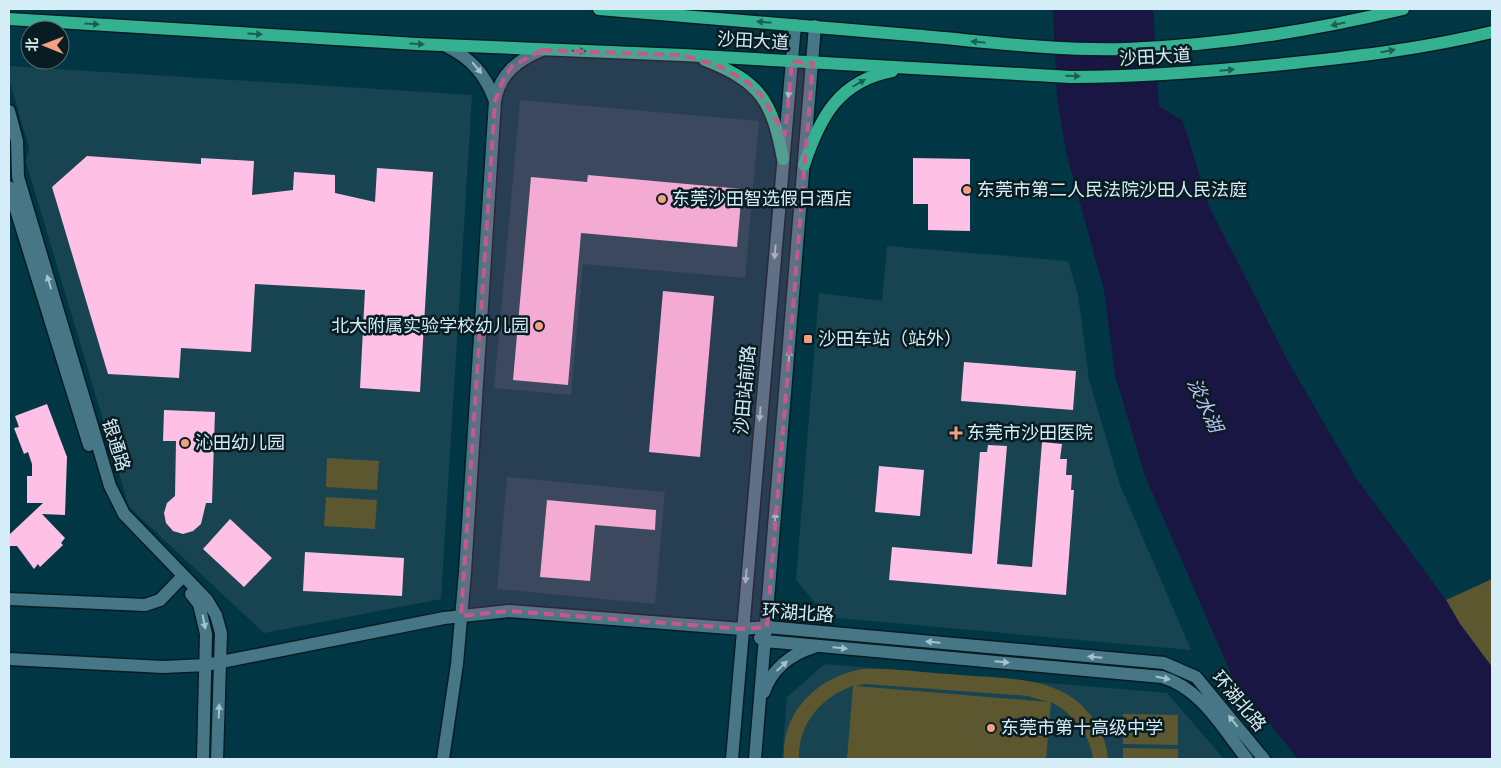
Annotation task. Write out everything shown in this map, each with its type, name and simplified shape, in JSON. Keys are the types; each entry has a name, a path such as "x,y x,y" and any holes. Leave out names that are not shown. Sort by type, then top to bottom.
{"main road":[{"name":"沙田大道","path":"599,9 795,24 1026,47 1124,49 1178,45 1308,30 1403,9"},
{"name":"沙田大道","path":"10,19 446,46 683,55 1024,75 1124,77 1178,74 1373,54 1492,32"},
{"path":"683,55 719,66 749,83 763,97 777,127 783,159"},
{"path":"804,165 818,126 827,110 842,93 862,81 883,72 905,68"}],"street":[{"name":"沙田站前路","path":"732,759 795,24"},
{"path":"755,759 816,26"},
{"path":"446,46 475,64 485,77 495,101"},
{"path":"443,759 461,616 495,101 497,90 512,66 523,58 542,50"},
{"name":"银通路","path":"9,111 17,141 20,182 110,486 124,514 180,578 199,604 203,613 206,634 204,759"},
{"name":"银通路","path":"9,187 108,504 118,519 180,578 207,600 216,615 221,633 217,759"},
{"path":"9,599 146,604 160,600 180,578"},
{"path":"9,659 163,667 206,665 461,616 510,612 742,629"},
{"name":"环湖北路","path":"742,629 767,627 1164,663 1196,677 1264,759"},
{"name":"环湖北路","path":"742,629 765,641 1162,677 1176,681 1198,697 1247,759"},
{"path":"760,701 775,671 802,651 818,646"}],"highlighted area":[{"path":"542,50 683,55 719,66 749,83 763,97 785,135 792,61 813,63 767,627 742,629 509,611 461,616 495,101 504,78 512,66"}],"shaded area":[{"path":"9,66 20,67 20,70 70,70 472,95 441,599 264,633 129,507 26,162 29,148 9,79"},
{"name":"东莞沙田智选假日酒店","path":"520,100 759,121 745,278 583,264 571,395 494,388"},
{"name":"东莞市沙田医院","path":"887,246 1068,261 1078,295 1089,380 1120,485 1191,650 827,617 796,580 819,293 882,301"},
{"path":"327,458 379,461 377,490 326,487"},
{"path":"507,477 665,492 655,604 497,589"},
{"path":"326,497 377,500 375,529 324,526"},
{"path":"1492,579 1492,667 1460,624 1446,600"},
{"name":"东莞市第十高级中学","path":"825,664 1167,693 1224,759 782,759 787,697"},
{"path":"863,669 899,670 1015,679 1051,687 1082,705 1094,720 1104,739 1108,759 1093,759 1088,741 1079,725 1066,712 1051,702 1046,759 847,759 853,686 831,697 807,723 800,746 799,759 784,759 785,742 789,726 796,711 818,688 832,679","holes":["865,684 1028,696 1048,702 856,686"]},
{"path":"1123,714 1178,715 1178,745 1123,744"},
{"path":"1123,748 1178,749 1178,759 1123,759"}],"water":[{"name":"淡水湖","path":"1053,9 1153,9 1159,106 1183,121 1209,206 1289,363 1356,478 1446,600 1460,624 1492,667 1492,759 1298,759 1232,676 1145,476 1115,375 1104,290 1067,156 1057,100"}],"building":[{"path":"87,156 201,164 201,158 254,161 252,195 293,190 294,172 335,175 335,193 375,202 377,168 433,172 420,392 360,388 365,290 255,284 251,352 181,348 179,378 108,374 52,187"},
{"path":"913,158 970,159 970,231 928,230 928,204 913,204"},
{"path":"588,175 742,189 737,247 581,233 568,385 513,380 531,177 587,182"},
{"path":"663,291 714,296 700,457 649,452"},
{"path":"964,362 1076,371 1073,410 961,401"},
{"path":"47,404 67,457 65,515 42,514 65,538 61,543 63,545 40,567 38,564 34,569 17,546 9,546 9,535 43,503 27,503 27,476 32,476 32,464 28,452 24,454 14,428 19,427 15,416"},
{"path":"164,410 215,412 212,503 206,503 201,524 193,531 183,534 173,531 166,523 164,513 167,503 175,496 176,441 163,441"},
{"path":"1042,442 1062,444 1060,459 1067,459 1066,475 1072,475 1071,490 1074,490 1066,595 889,580 892,547 972,554 980,452 987,452 988,445 1007,446 997,564 1032,567"},
{"path":"879,466 924,470 920,516 875,512"},
{"path":"547,500 656,510 655,530 595,525 590,581 540,577"},
{"path":"230,519 272,558 244,587 203,549"},
{"path":"305,552 404,558 402,596 303,591"}],"place":[{"name":"东莞市第二人民法院沙田人民法庭","path":"967,190"},
{"name":"东莞沙田智选假日酒店","path":"662,199"},
{"name":"北大附属实验学校幼儿园","path":"539,326"},
{"name":"沙田车站（站外）","path":"808,339"},
{"name":"东莞市沙田医院","path":"956,433"},
{"name":"沁田幼儿园","path":"185,443"},
{"name":"东莞市第十高级中学","path":"991,728"}]}
